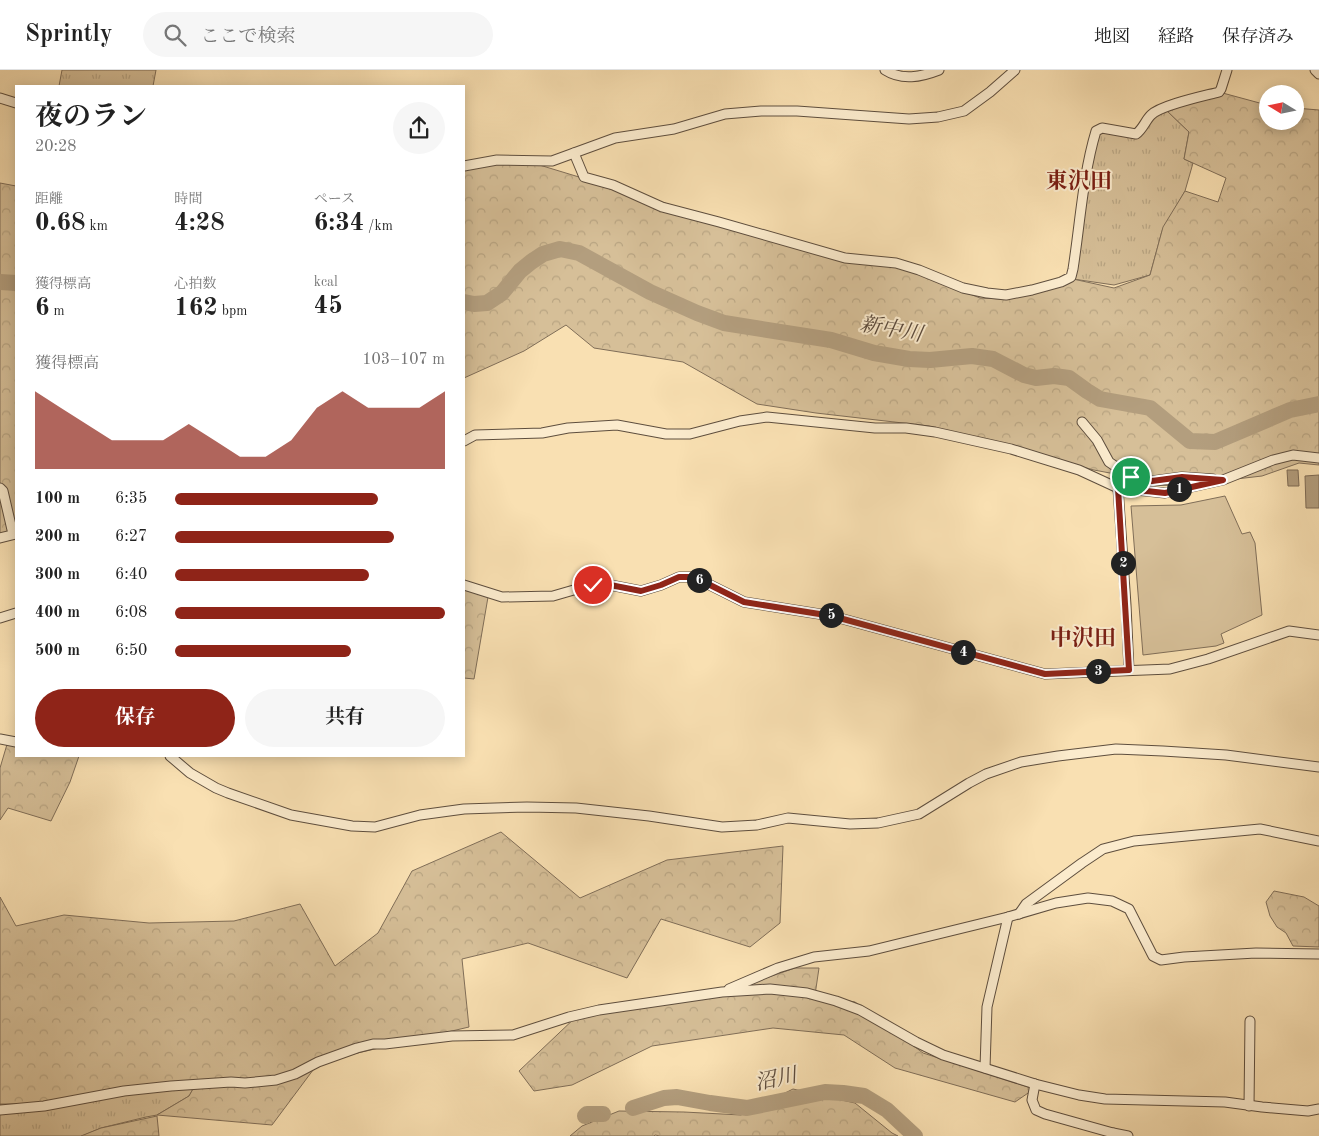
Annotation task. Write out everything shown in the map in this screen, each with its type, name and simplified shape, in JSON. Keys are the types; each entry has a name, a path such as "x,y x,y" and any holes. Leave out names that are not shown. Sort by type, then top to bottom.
{"street":[{"path":"885,70 892,74 909,77 926,75 939,70"},
{"path":"465,166 497,160 552,161 616,138 674,129 725,114 761,110 909,119 938,117 964,111 1016,70"},
{"path":"574,153 584,177 613,185 662,207 845,258 896,263 963,288 1006,295 1061,282 1071,276 1074,269 1084,188 1096,131 1102,128 1136,134 1151,115 1158,110 1219,92 1227,70"},
{"path":"1316,70 1319,74"},
{"path":"0,98 15,103"},
{"path":"465,440 475,435 542,433 568,428 618,425 666,434 690,434 740,421 767,417 935,432 1011,448 1080,470 1118,488 1165,493 1223,480 1273,460 1293,455 1319,458"},
{"path":"1082,422 1097,440 1109,462 1131,477 1152,481 1182,477 1223,480"},
{"path":"0,488 3,491 15,534 0,538"},
{"path":"1118,488 1129,670"},
{"path":"465,585 502,597 553,596 592,585 605,584 641,591 679,577 694,577 744,602 832,616 1045,674 1170,669 1208,659 1289,630 1319,635"},
{"path":"0,618 15,613"},
{"path":"0,739 15,742"},
{"path":"171,757 190,773 216,788 273,809 291,815 352,826 375,827 420,815 464,809 527,807 576,808 722,827 757,825 788,818 850,824 878,822 919,814 968,783 986,774 1021,762 1116,749 1226,755 1319,767"},
{"path":"1018,914 1026,904 1082,862 1103,849 1134,841 1260,829 1319,841"},
{"path":"722,992 778,968 814,957 869,951 1008,917 1056,903 1088,898 1112,901 1129,909 1153,956 1161,960 1256,953 1319,954"},
{"path":"985,1068 987,1007 1008,917"},
{"path":"0,1110 44,1106 171,1086 276,1080 295,1074 326,1059 373,1044 452,1036 513,1035 569,1017 599,1010 722,992 770,989 806,993 836,1000 860,1010 943,1055 1035,1084 1079,1095 1105,1099 1225,1102 1308,1111 1319,1109"},
{"path":"1249,1106 1250,1021"},
{"path":"1035,1084 1032,1100 1036,1110 1113,1135 1128,1136"}],"green space":[{"path":"62,70 156,70 153,85 59,85"},
{"path":"1219,92 1259,103 1259,130 1304,130 1304,109 1319,110 1319,465 1299,463 1262,476 1184,485 1138,486 1131,477 1094,470 929,426 757,404 683,362 594,348 566,325 524,351 465,378 465,170 523,160 839,256 896,263 980,298 1004,299 1073,279 1114,288 1150,275 1163,227 1185,191 1218,202 1226,178 1184,159 1189,132 1164,108"},
{"path":"1164,108 1189,132 1184,159 1193,163 1185,191 1162,231 1150,275 1114,285 1073,279 1096,131 1136,131"},
{"path":"0,183 15,186 15,532 0,536"},
{"path":"1225,496 1242,534 1250,532 1255,543 1262,615 1221,634 1224,643 1216,646 1143,655 1131,506 1181,505"},
{"path":"465,588 488,597 474,679 465,678"},
{"path":"15,739 15,757 79,757 70,782 51,821 8,808 0,820 0,768 8,741"},
{"path":"501,832 580,898 667,860 783,846 780,923 750,947 661,919 627,978 528,943 462,959 469,1027 319,1062 272,1125 157,1115 189,1096 193,1089 178,1083 69,1104 0,1104 0,897 16,926 64,915 149,923 234,921 300,904 335,966 378,933 412,871"},
{"path":"1274,891 1304,897 1319,906 1319,947 1293,946 1286,933 1277,927 1270,916 1266,902"},
{"path":"795,968 819,968 815,995 855,1002 923,1053 1034,1089 1015,1102 895,1068 844,1035 773,1028 652,1046 572,1085 534,1091 519,1071 578,1015 728,991"},
{"path":"123,1088 193,1089 189,1096 157,1115 101,1128 82,1136 0,1136 0,1104"},
{"path":"793,1089 855,1103 898,1136 570,1136 582,1126 619,1111 741,1115"},
{"path":"157,1116 159,1136 81,1136 101,1128"}],"shaded area":[{"path":"1287,470 1298,470 1299,486 1288,486"},
{"path":"1319,475 1319,508 1306,508 1305,476"}],"waterway":[{"name":"新中川","path":"465,302 487,303 502,293 520,271 531,262 543,254 560,249 579,253 650,292 724,323 831,340 874,353 909,359 930,360 972,356 993,359 1024,375 1036,378 1054,376 1069,378 1100,399 1150,408 1190,441 1215,442 1290,410 1319,404"},
{"name":"新中川","path":"0,282 15,283"},
{"name":"沼川","path":"633,1108 664,1098 677,1097 747,1108 825,1092 843,1093 864,1096 887,1110 915,1136"},
{"name":"沼川","path":"585,1116 587,1114 603,1114"}],"district":[{"name":"東沢田","path":"1079,182"},
{"name":"中沢田","path":"1083,639"}],"route":[{"path":"593,585 605,584 641,591 679,577 694,577 744,602 832,616 1045,674 1129,670 1118,488 1165,493 1223,480 1182,477 1152,481 1131,477"}]}
